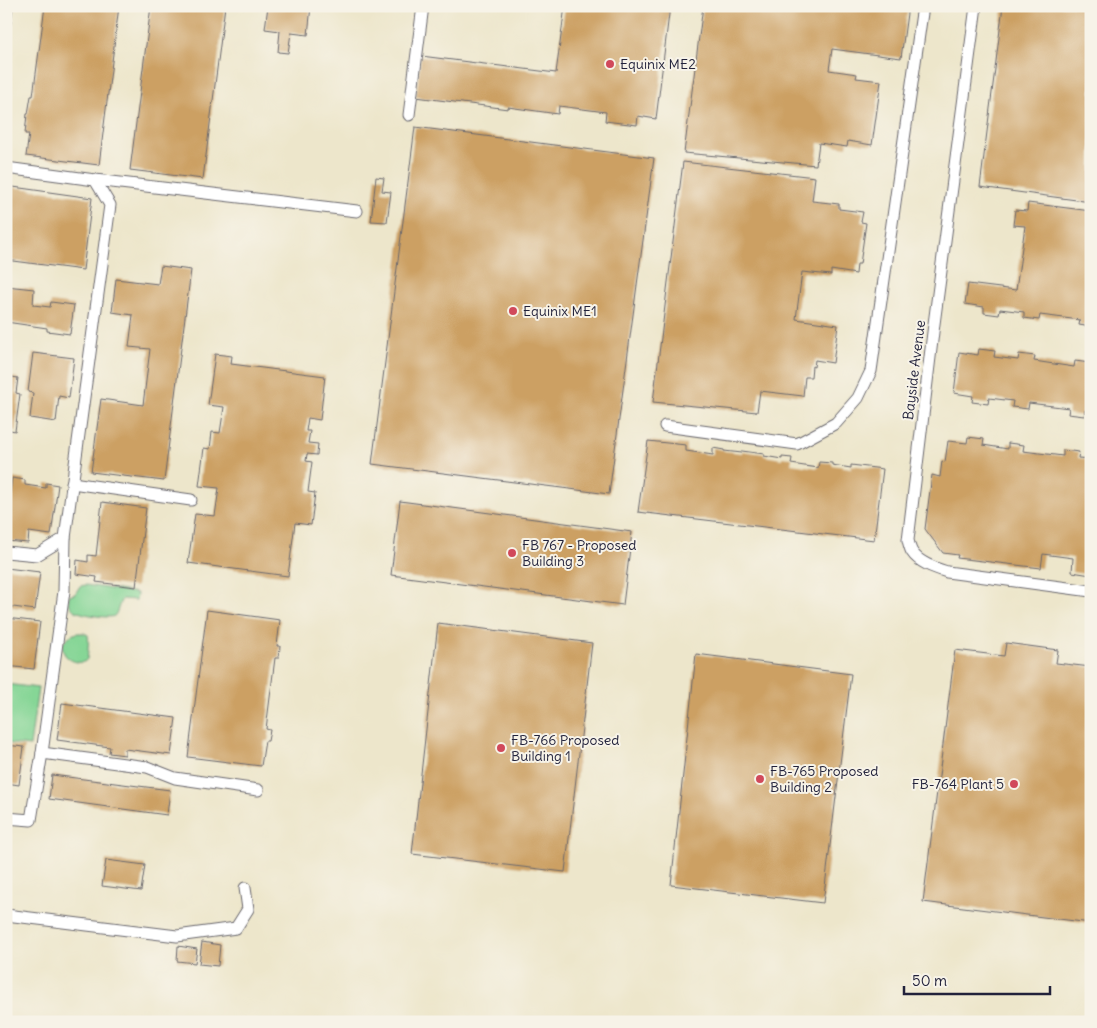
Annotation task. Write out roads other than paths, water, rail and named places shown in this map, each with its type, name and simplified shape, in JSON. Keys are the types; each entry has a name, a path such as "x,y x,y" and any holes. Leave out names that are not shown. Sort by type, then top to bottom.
{"lane":[{"path":"409,115 423,6"},
{"path":"665,426 797,444 836,423 858,398 871,370 923,6"},
{"name":"Bayside Avenue","path":"976,6 908,540 912,552 919,559 947,572 1091,591"},
{"path":"6,168 357,211"},
{"path":"6,818 32,820 42,752 64,591 65,538 110,205 95,180"},
{"path":"72,483 191,500"},
{"path":"6,552 37,555 65,538"},
{"path":"42,752 147,768 174,778 258,790"},
{"path":"6,914 177,936 236,928 248,909 245,888"}],"place":[{"name":"Equinix ME2","path":"610,64"},
{"name":"Equinix ME1","path":"513,311"},
{"name":"FB 767 - Proposed Building 3","path":"512,553"},
{"name":"FB-766 Proposed Building 1","path":"501,748"},
{"name":"FB-765 Proposed Building 2","path":"760,779"},
{"name":"FB-764 Plant 5","path":"1014,784"}]}
